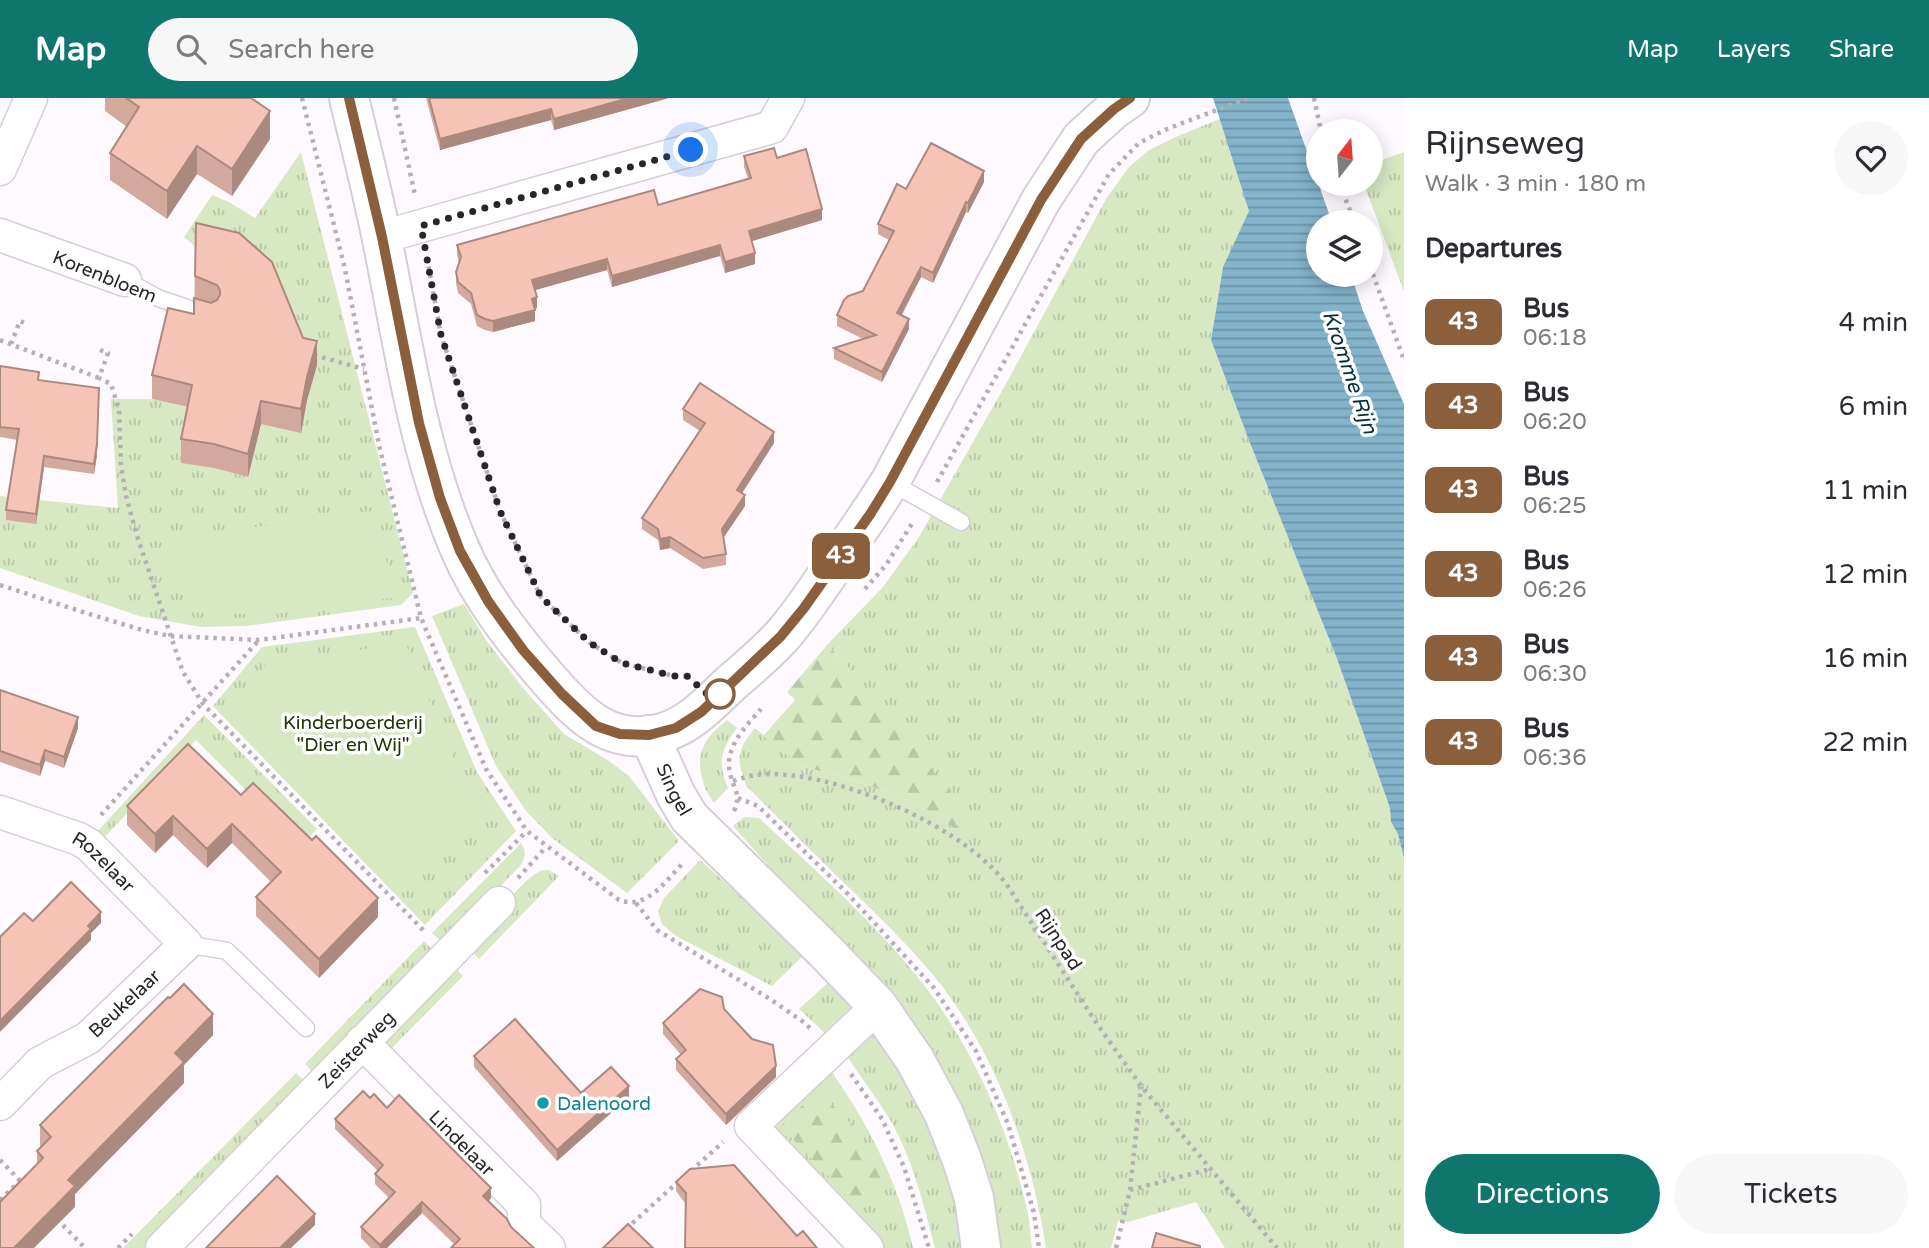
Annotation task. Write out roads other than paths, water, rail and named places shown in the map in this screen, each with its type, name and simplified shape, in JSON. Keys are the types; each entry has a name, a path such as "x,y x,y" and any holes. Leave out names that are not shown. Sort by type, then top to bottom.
{"street":[{"path":"0,169 31,98"},
{"path":"349,98 382,237 419,423 440,498 460,551 507,629 572,705 596,726 608,732 632,736 676,728 701,712 781,636 804,608 890,482 1041,200 1081,139 1130,98"},
{"path":"382,237 772,127 788,98"},
{"name":"Korenbloem","path":"0,235 125,280"},
{"name":"Singel","path":"649,735 689,817 878,1006 915,1060 944,1114 962,1160 974,1198 981,1248"},
{"name":"Rozelaar","path":"0,812 79,839 89,845 183,947"},
{"name":"Zeisterweg","path":"162,1248 499,903"},
{"name":"Beukelaar","path":"0,1104 40,1063 88,1038 183,947"},
{"path":"867,1248 751,1126 878,1006"},
{"name":"Lindelaar","path":"362,1042 524,1205 524,1224 549,1248"}],"lane":[{"name":"Korenbloem","path":"125,280 158,298 210,316"},
{"path":"890,482 961,522"},
{"path":"183,947 227,951 306,1028"}],"water":[{"name":"Kromme Rijn","path":"1213,98 1288,98 1306,149 1306,196 1323,196 1328,210 1306,210 1306,287 1355,287 1404,404 1404,858 1398,834 1391,822 1390,808 1336,656 1211,340 1223,267 1249,211"}],"place":[{"name":"Dalenoord","path":"543,1103"}],"park label":[{"name":"Kinderboerderij \"Dier en Wij\"","path":"353,733"}]}
